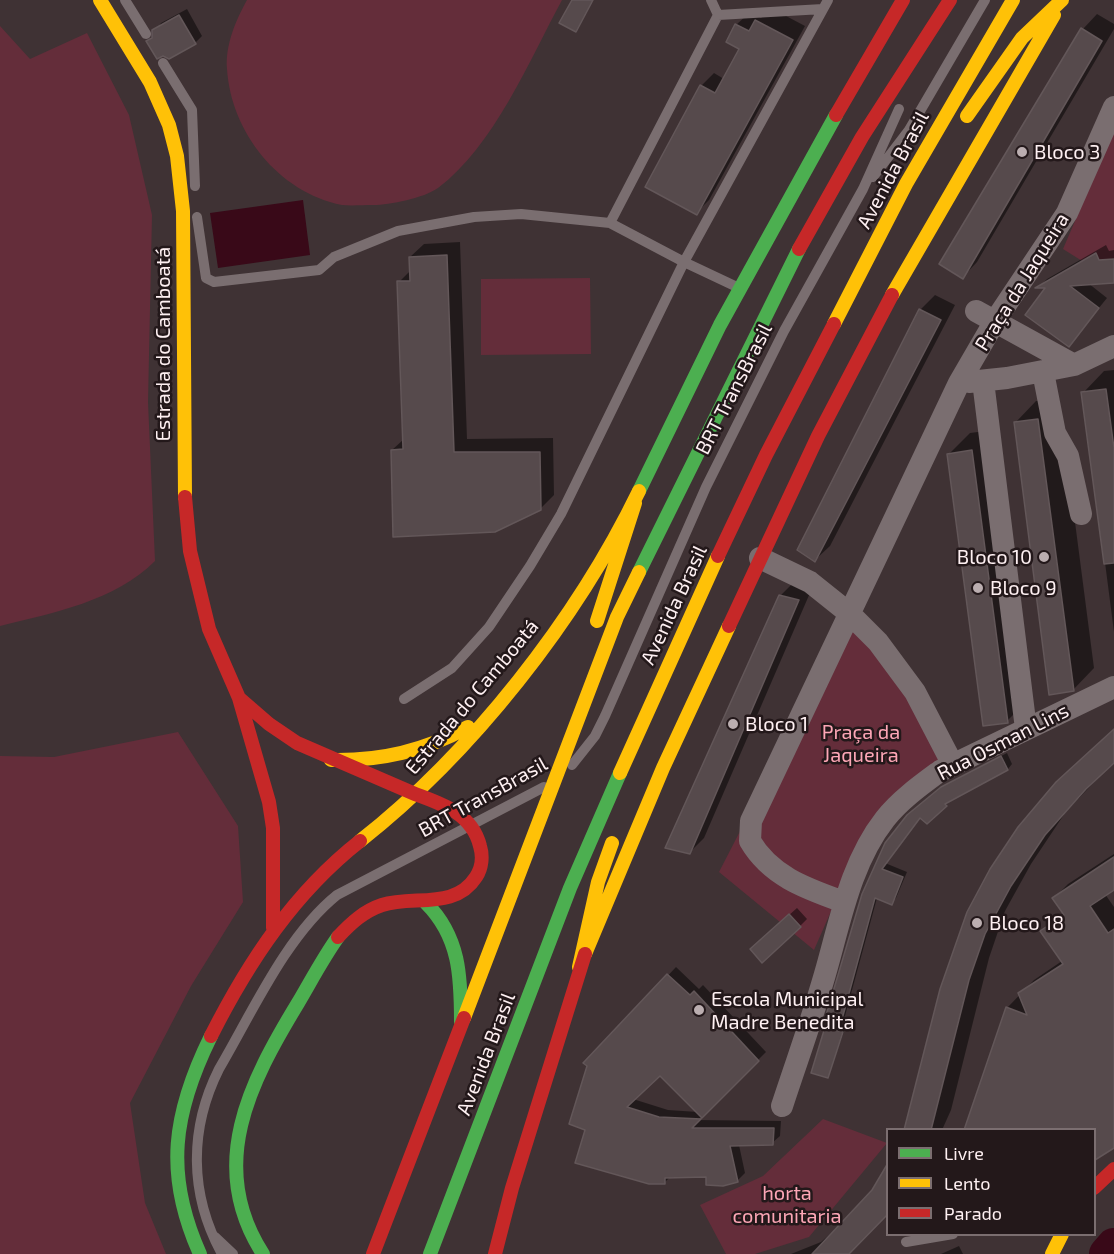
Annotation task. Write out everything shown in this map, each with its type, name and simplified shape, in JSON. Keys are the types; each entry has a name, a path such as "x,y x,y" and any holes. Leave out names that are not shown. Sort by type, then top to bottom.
{"main road":[{"name":"Estrada do Camboatá","path":"100,0 150,82 169,125 177,156 183,211 183,478 190,551 208,629 239,698 273,828 273,928"},
{"path":"591,639 635,503 739,288 903,0"},
{"name":"Avenida Brasil","path":"374,1254 617,617 787,271 862,137 950,0"},
{"name":"Avenida Brasil","path":"431,1252 570,888 679,639 766,455 906,184 1013,0"},
{"path":"962,125 1022,38 1062,0"},
{"path":"579,967 663,768 818,436 904,272 1062,0"},
{"path":"828,335 914,201"},
{"name":"Estrada do Camboatá","path":"200,1254 179,1195 175,1150 178,1121 196,1067 273,928 328,867 416,794 490,713 569,612 635,503"},
{"path":"644,754 660,711 679,639"},
{"path":"537,826 548,778 580,674"},
{"name":"Estrada do Camboatá","path":"239,698 269,724 297,743 331,760 416,794"},
{"path":"331,760 356,761 399,756 430,746 490,713"},
{"path":"263,1254 242,1204 236,1155 238,1123 258,1068 344,930 373,908 401,902 426,903 453,898 476,878 482,865 482,850 478,836 462,815 416,794"},
{"path":"495,1254 512,1188 579,967 598,882 617,829"},
{"path":"426,903 445,921 458,954 461,977 461,1030"},
{"path":"1096,1187 1114,1168"},
{"path":"1052,1254 1061,1236"}],"street":[{"name":"Praça da Jaqueira","path":"844,902 795,884 782,875 755,849 749,832 751,820 959,383 985,316 1067,213 1114,107"},
{"path":"985,316 1074,365"},
{"path":"959,383 1043,372 1074,365 1114,346"},
{"path":"1043,372 1055,433 1068,456 1081,514"},
{"path":"983,381 1026,729"},
{"path":"760,558 810,582 850,614 898,666 915,692 952,765"},
{"name":"Rua Osman Lins","path":"782,1106 826,969 844,902 868,846 884,820 915,790 952,765 1114,687"}],"lane":[{"path":"125,0 146,34"},
{"path":"711,0 718,15"},
{"path":"951,20 963,0"},
{"name":"BRT TransBrasil","path":"863,189 909,130 985,0"},
{"path":"718,15 825,4"},
{"path":"404,699 452,668 489,627 530,566 561,514 684,262 825,4"},
{"path":"610,224 718,15"},
{"path":"163,63 192,110 196,215 206,278 214,282 319,270 334,257 398,231 474,217 521,214 610,224 739,288"},
{"name":"BRT TransBrasil","path":"222,1254 203,1209 195,1168 198,1127 210,1088 297,937 321,909 344,892 554,781 570,768 595,736 667,572 746,403 863,189 892,120 904,100"},
{"path":"169,125 192,110"},
{"path":"906,1242 941,1236"},
{"name":"BRT TransBrasil","path":"214,1237 233,1254"}],"green space":[{"path":"247,0 562,0 509,101 476,149 458,170 432,192 416,198 380,205 342,205 319,198 298,187 279,173 262,156 248,136 238,115 230,92 227,60 232,33"},
{"path":"0,26 30,59 87,33 129,115 152,215 148,402 155,561 139,575 102,596 62,610 0,626"},
{"path":"1114,130 1114,281 1063,249"},
{"path":"590,278 591,354 481,355 481,279"},
{"name":"Praça da Jaqueira","path":"851,616 877,644 948,762 843,884 814,950 719,872"},
{"path":"178,732 238,826 243,902 191,986 130,1103 145,1203 166,1254 0,1254 0,756 54,757"},
{"name":"horta comunitaria","path":"823,1119 886,1143 809,1237 755,1254 726,1254 700,1205 763,1176"}],"shaded area":[{"path":"303,200 310,255 218,268 210,213"}],"building":[{"path":"572,0 593,0 576,32 559,23"},
{"path":"179,15 196,44 169,59 163,56 157,59 146,41 152,38 152,30"},
{"path":"755,20 793,40 697,215 645,187 700,85 715,93 739,49 726,42 735,24 749,31"},
{"name":"Bloco 3","path":"1081,28 1102,41 963,279 939,264"},
{"path":"1096,253 1099,260 1114,259 1114,283 1070,286 1099,308 1069,347 1025,315 1045,288 1035,288"},
{"path":"447,255 454,452 540,452 541,510 495,532 393,537 391,450 403,449 397,281 410,281 409,257"},
{"path":"919,309 941,320 815,562 797,550"},
{"path":"1106,389 1114,448 1114,563 1104,564 1081,392"},
{"name":"Bloco 10","path":"1038,419 1074,691 1049,695 1014,422"},
{"name":"Bloco 9","path":"972,450 1008,723 983,726 947,454"},
{"name":"Bloco 1","path":"779,595 799,600 690,854 665,848"},
{"name":"Bloco 18","path":"1114,729 1114,763 1086,789 1045,835 1011,886 985,934 969,980 932,1128 905,1128 940,989 967,912 990,869 1018,827 1056,782"},
{"path":"1001,756 1008,770 945,804 947,806 927,824 920,818 882,869 903,877 892,905 875,898 841,1023 825,1019 862,894 885,843 907,815 941,787"},
{"path":"1114,857 1114,890 1090,906 1108,933 1114,929 1114,1148 1096,1159 1096,1128 965,1128 1006,1007 1027,1015 1018,993 1063,964 1040,931 1064,915 1052,898"},
{"path":"789,914 801,927 762,963 750,949"},
{"path":"667,974 690,995 694,991 759,1061 702,1118 660,1076 627,1107 659,1117 701,1119 692,1128 774,1128 773,1145 730,1146 738,1182 723,1186 706,1185 706,1177 665,1178 665,1184 649,1184 575,1163 585,1130 569,1124 587,1066 583,1063"},
{"path":"825,1027 843,1032 828,1078 811,1073"},
{"path":"886,1166 886,1216 849,1254 812,1254 872,1190"}],"waterway":[{"path":"1107,1254 1114,1246"}],"traffic: fast":[{"path":"639,491 720,325 836,115"},
{"path":"639,572 799,249"},
{"path":"430,1254 570,888 620,773"},
{"path":"426,903 446,930 452,944 459,974 461,1022"},
{"path":"263,1254 246,1221 238,1189 236,1157 241,1125 264,1063 338,937"},
{"path":"200,1254 181,1197 178,1144 181,1118 188,1091 211,1036"}],"traffic: slow":[{"path":"100,0 150,82 169,125 177,156 183,211 185,497"},
{"path":"834,324 906,184 1013,0"},
{"path":"967,116 1022,38 1062,0"},
{"path":"892,295 1054,15"},
{"path":"360,841 402,806 442,767 518,681 553,635 585,587 639,491"},
{"path":"597,621 635,503"},
{"path":"620,773 718,556"},
{"path":"464,1018 617,617 639,572"},
{"path":"585,954 663,768 729,626"},
{"path":"331,760 367,759 402,753 435,742 468,727"},
{"path":"579,967 598,882 612,843"},
{"path":"1052,1254 1061,1236"}],"traffic: jam":[{"path":"836,115 903,0"},
{"path":"799,249 862,137 950,0"},
{"path":"729,626 818,436 892,295"},
{"path":"718,556 766,455 834,324"},
{"path":"185,497 190,551 209,629 239,698 269,802 273,828 273,928"},
{"path":"239,698 269,724 297,743 415,794"},
{"path":"338,937 358,918 382,905 394,902 433,900 457,894 467,887 480,870 481,850 470,826 446,806 415,794"},
{"path":"211,1036 241,981 275,930 314,883 360,841"},
{"path":"495,1254 512,1188 585,954"},
{"path":"373,1254 464,1018"},
{"path":"1096,1186 1114,1169"}],"place":[{"name":"Bloco 3","path":"1022,152"},
{"name":"Bloco 10","path":"1044,557"},
{"name":"Bloco 9","path":"978,588"},
{"name":"Bloco 1","path":"733,724"},
{"name":"Bloco 18","path":"977,923"},
{"name":"Escola Municipal Madre Benedita","path":"699,1010"}]}
